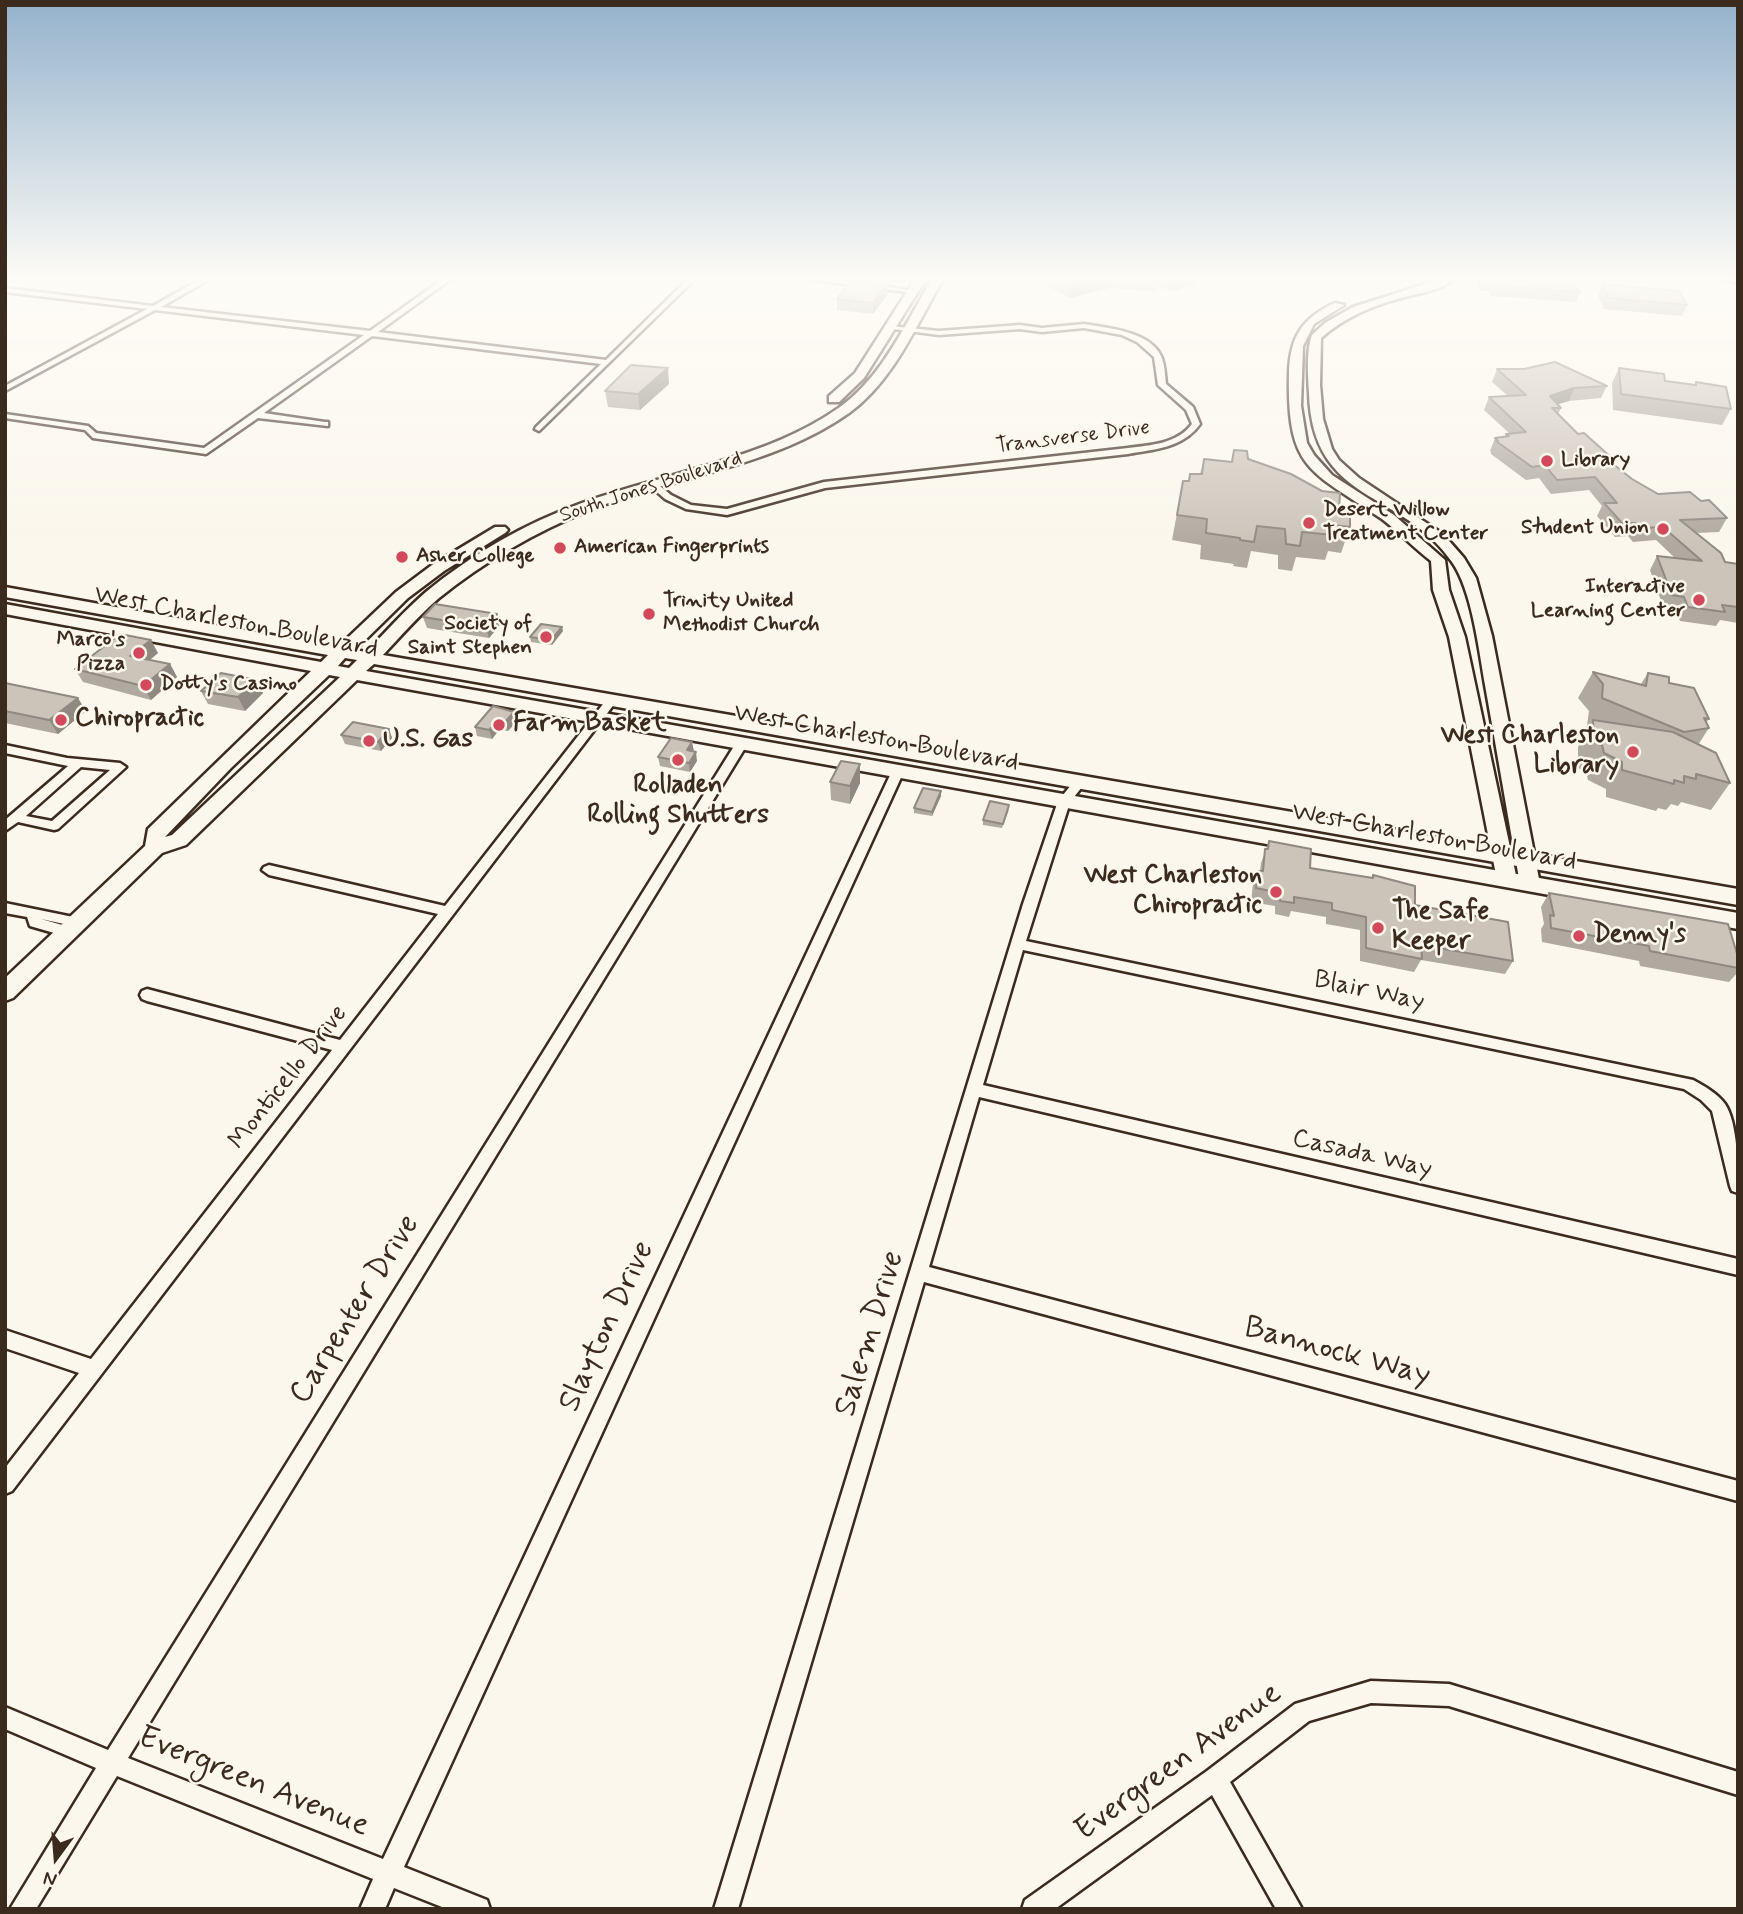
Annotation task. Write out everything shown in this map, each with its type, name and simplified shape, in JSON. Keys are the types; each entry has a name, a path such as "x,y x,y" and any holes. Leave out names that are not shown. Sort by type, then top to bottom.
{"main road":[{"name":"South Jones Boulevard","path":"5,992 155,848 179,840 432,596 489,554 551,520 768,436 811,415 841,393 864,368"},
{"name":"South Jones Boulevard","path":"155,848 155,834 325,669 423,578 479,541 549,506 659,476 735,460 789,440 833,417 860,398 885,368"},
{"path":"841,393 860,398"},
{"name":"West Charleston Boulevard","path":"5,592 611,701 1738,897"},
{"name":"West Charleston Boulevard","path":"5,609 325,669 1738,921"},
{"path":"698,735 760,736 780,729"}],"street":[{"path":"5,389 43,368"},
{"path":"5,416 88,428 93,435 206,451 323,368"},
{"path":"539,429 601,368"},
{"name":"Transverse Drive","path":"659,476 668,497 700,510 738,510 824,485 1128,451 1173,442 1187,435 1196,424 1190,409 1163,385 1160,368"},
{"path":"1295,368 1295,417 1300,442 1312,461 1329,479 1387,517 1438,559 1441,590 1450,614 1507,880"},
{"path":"1315,368 1321,441 1334,461 1367,490 1441,540 1471,579 1530,884"},
{"path":"257,415 325,424"},
{"path":"1312,461 1334,461"},
{"path":"659,476 680,494 678,500"},
{"path":"1450,614 1478,617"},
{"name":"Monticello Drive","path":"5,1485 611,701"},
{"name":"Carpenter Drive","path":"22,1909 742,743"},
{"path":"5,749 78,763 120,767 54,826 17,818"},
{"path":"5,827 78,763"},
{"name":"Slayton Drive","path":"372,1909 898,771"},
{"name":"Salem Drive","path":"726,1909 1018,944 1063,801 1080,782"},
{"path":"269,870 449,912"},
{"path":"5,908 33,915 35,923 73,927"},
{"name":"Blair Way","path":"1018,944 1688,1084 1706,1095 1721,1113 1738,1186"},
{"path":"147,995 344,1047"},
{"name":"Casada Way","path":"976,1090 1738,1268"},
{"name":"Bannock Way","path":"920,1273 1738,1490"},
{"path":"5,1339 94,1370"},
{"name":"Evergreen Avenue","path":"1034,1909 1215,1780 1303,1712 1371,1692 1449,1695 1738,1784"},
{"name":"Evergreen Avenue","path":"5,1718 478,1909"},
{"path":"1215,1780 1290,1909"}],"building":[{"path":"628,368 668,368 638,394 605,391"},
{"path":"1569,368 1607,386 1574,388 1550,396 1561,408 1552,408 1578,434 1584,433 1613,459 1608,460 1632,479 1658,494 1690,492 1701,501 1709,500 1727,518 1680,520 1721,553 1725,562 1738,564 1738,607 1722,605 1725,612 1688,607 1684,597 1672,595 1657,556 1702,561 1663,527 1640,528 1635,523 1622,523 1604,503 1617,503 1595,477 1557,480 1545,465 1532,467 1496,441 1495,438 1509,436 1506,434 1526,432 1489,397 1526,395 1497,369"},
{"path":"1619,368 1664,374 1665,381 1726,387 1731,409 1621,394"},
{"path":"1234,450 1247,451 1248,459 1291,474 1322,491 1340,493 1339,510 1350,512 1350,527 1333,525 1333,535 1302,532 1300,546 1286,544 1285,529 1257,526 1254,542 1206,533 1207,519 1177,515 1183,481 1189,481 1190,474 1202,474 1204,459 1232,462"},
{"path":"435,604 497,614 486,627 423,617"},
{"path":"541,624 562,627 551,640 530,637"},
{"path":"120,634 151,640 130,656 170,664 143,686 75,669"},
{"path":"1593,672 1646,686 1648,673 1669,677 1669,683 1694,688 1709,719 1704,718 1709,728 1684,732 1602,698 1603,684"},
{"path":"221,673 257,680 238,697 201,691"},
{"path":"5,683 78,698 49,720 5,711"},
{"path":"493,706 514,712 505,722 497,721 489,730 475,727"},
{"path":"1593,720 1673,732 1716,753 1730,783 1696,774 1696,779 1684,776 1684,783 1674,780 1674,784 1622,770 1622,762 1604,753 1602,745 1594,741"},
{"path":"353,722 389,729 378,742 341,735"},
{"path":"671,738 692,742 687,750 696,752 689,763 658,757"},
{"path":"841,761 860,764 850,786 830,782"},
{"path":"923,788 941,791 932,812 914,808"},
{"path":"990,801 1009,805 1003,824 983,820"},
{"path":"1269,841 1311,849 1310,868 1373,878 1373,875 1415,886 1415,905 1508,922 1513,961 1421,945 1422,959 1366,948 1366,917 1332,910 1332,903 1294,897 1294,903 1280,901 1280,893 1256,888 1258,871 1263,871 1265,849 1268,849"},
{"path":"1549,893 1728,924 1738,957 1738,968 1650,951 1649,946 1551,928 1550,915 1554,916"}],"place":[{"name":"Library","path":"1547,461"},
{"name":"Desert Willow Treatment Center","path":"1309,523"},
{"name":"Student Union","path":"1663,529"},
{"name":"American Fingerprints","path":"560,548"},
{"name":"Asher College","path":"402,557"},
{"name":"Interactive Learning Center","path":"1699,600"},
{"name":"Trinity United Methodist Church","path":"649,614"},
{"name":"Society of Saint Stephen","path":"546,637"},
{"name":"Marco's Pizza","path":"139,653"},
{"name":"Dotty's Casino","path":"146,685"},
{"name":"Chiropractic","path":"61,720"},
{"name":"Farm Basket","path":"499,725"},
{"name":"U.S. Gas","path":"369,741"},
{"name":"West Charleston Library","path":"1633,752"},
{"name":"Rolladen Rolling Shutters","path":"678,760"},
{"name":"West Charleston Chiropractic","path":"1276,892"},
{"name":"The Safe Keeper","path":"1378,928"},
{"name":"Denny's","path":"1579,936"}]}
